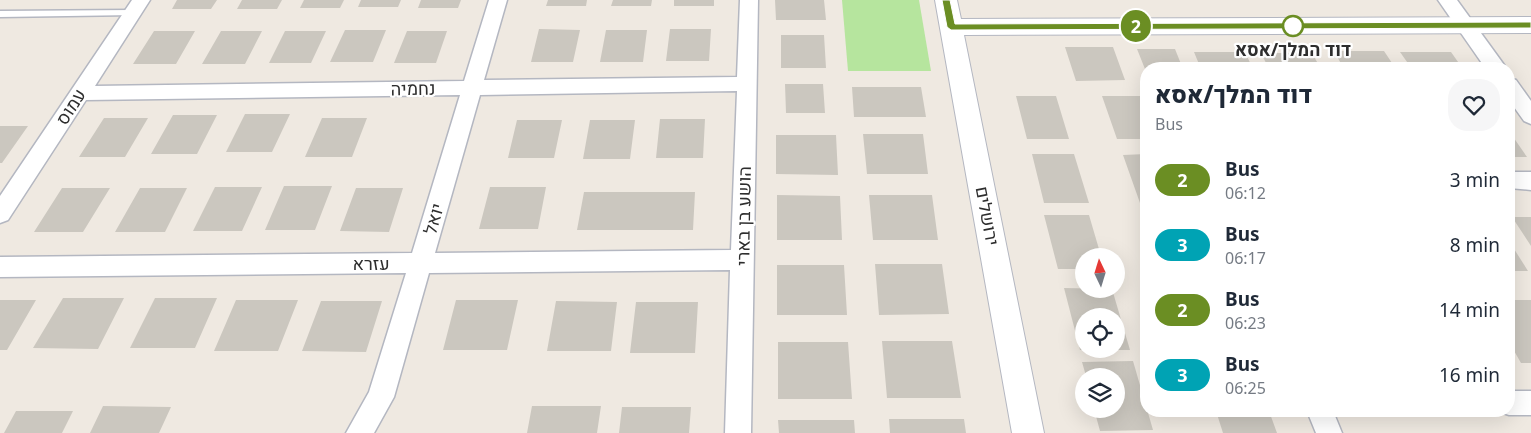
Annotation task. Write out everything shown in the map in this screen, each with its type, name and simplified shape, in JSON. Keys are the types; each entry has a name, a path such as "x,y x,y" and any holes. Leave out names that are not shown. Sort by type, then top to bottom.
{"street":[{"name":"יואל","path":"359,433 381,397 498,0"},
{"name":"הושע בן בארי","path":"738,433 749,0"},
{"name":"ירושלים","path":"946,0 1028,433"},
{"path":"1446,0 1492,62"},
{"name":"עמוס","path":"0,214 137,7"},
{"path":"951,27 1531,25"},
{"name":"נחמיה","path":"80,94 747,84"},
{"path":"1515,93 1531,116"},
{"path":"1515,180 1531,180"},
{"name":"עזרא","path":"0,267 742,260"},
{"path":"1515,403 1531,403"},
{"path":"1322,417 1329,433"}],"lane":[{"path":"0,14 137,7"}],"green space":[{"path":"842,0 919,0 931,71 848,71"}],"building":[{"path":"177,0 217,0 211,9 172,9"},
{"path":"242,0 282,0 277,9 237,9"},
{"path":"304,0 344,0 340,8 300,8"},
{"path":"361,0 401,0 398,7 358,7"},
{"path":"421,0 461,0 458,8 418,8"},
{"path":"548,0 587,0 586,6 546,6"},
{"path":"613,0 652,0 651,6 611,6"},
{"path":"674,0 714,0 714,6 674,6"},
{"path":"775,0 824,0 826,20 776,20"},
{"path":"539,29 580,30 573,62 531,62"},
{"path":"670,29 711,29 709,61 666,61"},
{"path":"345,30 386,30 373,62 330,62"},
{"path":"606,30 647,30 643,62 600,62"},
{"path":"154,31 195,31 176,64 133,64"},
{"path":"221,31 262,31 245,64 202,64"},
{"path":"285,31 326,31 311,63 269,63"},
{"path":"407,31 447,31 436,63 394,63"},
{"path":"781,35 824,35 826,68 781,68"},
{"path":"1065,47 1113,47 1125,80 1076,81"},
{"path":"1137,49 1175,49 1180,62 1142,62"},
{"path":"1334,51 1384,51 1391,62 1340,62"},
{"path":"1194,52 1245,52 1250,62 1198,62"},
{"path":"1400,52 1451,52 1458,62 1407,62"},
{"path":"1261,53 1312,53 1317,62 1266,62"},
{"path":"785,84 823,84 825,113 786,113"},
{"path":"852,87 921,87 926,117 854,117"},
{"path":"1016,96 1056,96 1069,139 1027,139"},
{"path":"1102,96 1140,96 1140,139 1117,139"},
{"path":"245,114 290,114 272,152 226,152"},
{"path":"173,115 217,115 197,154 151,154"},
{"path":"104,118 148,118 125,157 79,157"},
{"path":"322,118 367,118 352,157 305,157"},
{"path":"660,119 705,119 703,158 656,158"},
{"path":"517,120 562,120 554,158 508,158"},
{"path":"590,120 635,120 630,159 583,159"},
{"path":"0,126 28,126 2,163 0,163"},
{"path":"863,134 923,134 928,174 867,174"},
{"path":"776,135 836,135 838,175 776,174"},
{"path":"1515,140 1527,157 1515,157"},
{"path":"1032,154 1074,154 1089,203 1044,203"},
{"path":"1140,154 1140,203 1123,155"},
{"path":"284,186 332,186 315,230 265,230"},
{"path":"215,187 262,187 242,231 193,231"},
{"path":"490,187 546,187 538,229 479,229"},
{"path":"62,188 110,188 83,232 34,232"},
{"path":"140,188 187,188 165,232 115,232"},
{"path":"356,188 403,188 389,232 340,231"},
{"path":"584,192 695,192 693,230 577,230"},
{"path":"777,195 840,196 842,240 777,240"},
{"path":"869,195 932,195 938,240 873,240"},
{"path":"1044,215 1089,215 1099,248 1075,248 1075,269 1058,269"},
{"path":"1515,217 1531,217 1531,246 1515,222"},
{"path":"1515,250 1528,271 1515,271"},
{"path":"875,264 942,264 949,314 879,315"},
{"path":"777,265 844,265 847,315 777,315"},
{"path":"1064,288 1075,288 1075,298 1115,298 1118,308 1075,308 1075,331"},
{"path":"63,298 124,298 98,349 33,348"},
{"path":"155,298 217,298 195,348 130,348"},
{"path":"0,300 36,300 7,350 0,350"},
{"path":"236,300 298,300 278,351 214,351"},
{"path":"456,300 518,300 507,350 443,350"},
{"path":"1515,300 1531,300 1531,363 1521,363 1515,352"},
{"path":"321,301 382,301 366,352 302,351"},
{"path":"556,301 617,302 611,351 547,351"},
{"path":"636,302 698,302 695,353 630,353"},
{"path":"1125,333 1130,350 1125,350"},
{"path":"882,341 952,341 961,398 887,398"},
{"path":"778,342 848,342 852,399 778,399"},
{"path":"1133,361 1140,385 1140,417 1149,417 1153,430 1100,431 1096,418 1125,418 1125,368 1084,368 1082,362"},
{"path":"103,406 171,407 159,433 90,433"},
{"path":"532,406 601,406 597,433 527,433"},
{"path":"622,407 691,407 689,433 619,433"},
{"path":"16,411 73,411 62,433 4,433"},
{"path":"1218,417 1271,417 1277,433 1223,433"},
{"path":"889,419 964,419 966,433 890,433"},
{"path":"778,420 854,420 855,433 779,433"}],"bus line":[{"name":"2","path":"946,0 951,27 1531,25"}],"place":[{"name":"דוד המלך/אסא","path":"1293,26"}]}
